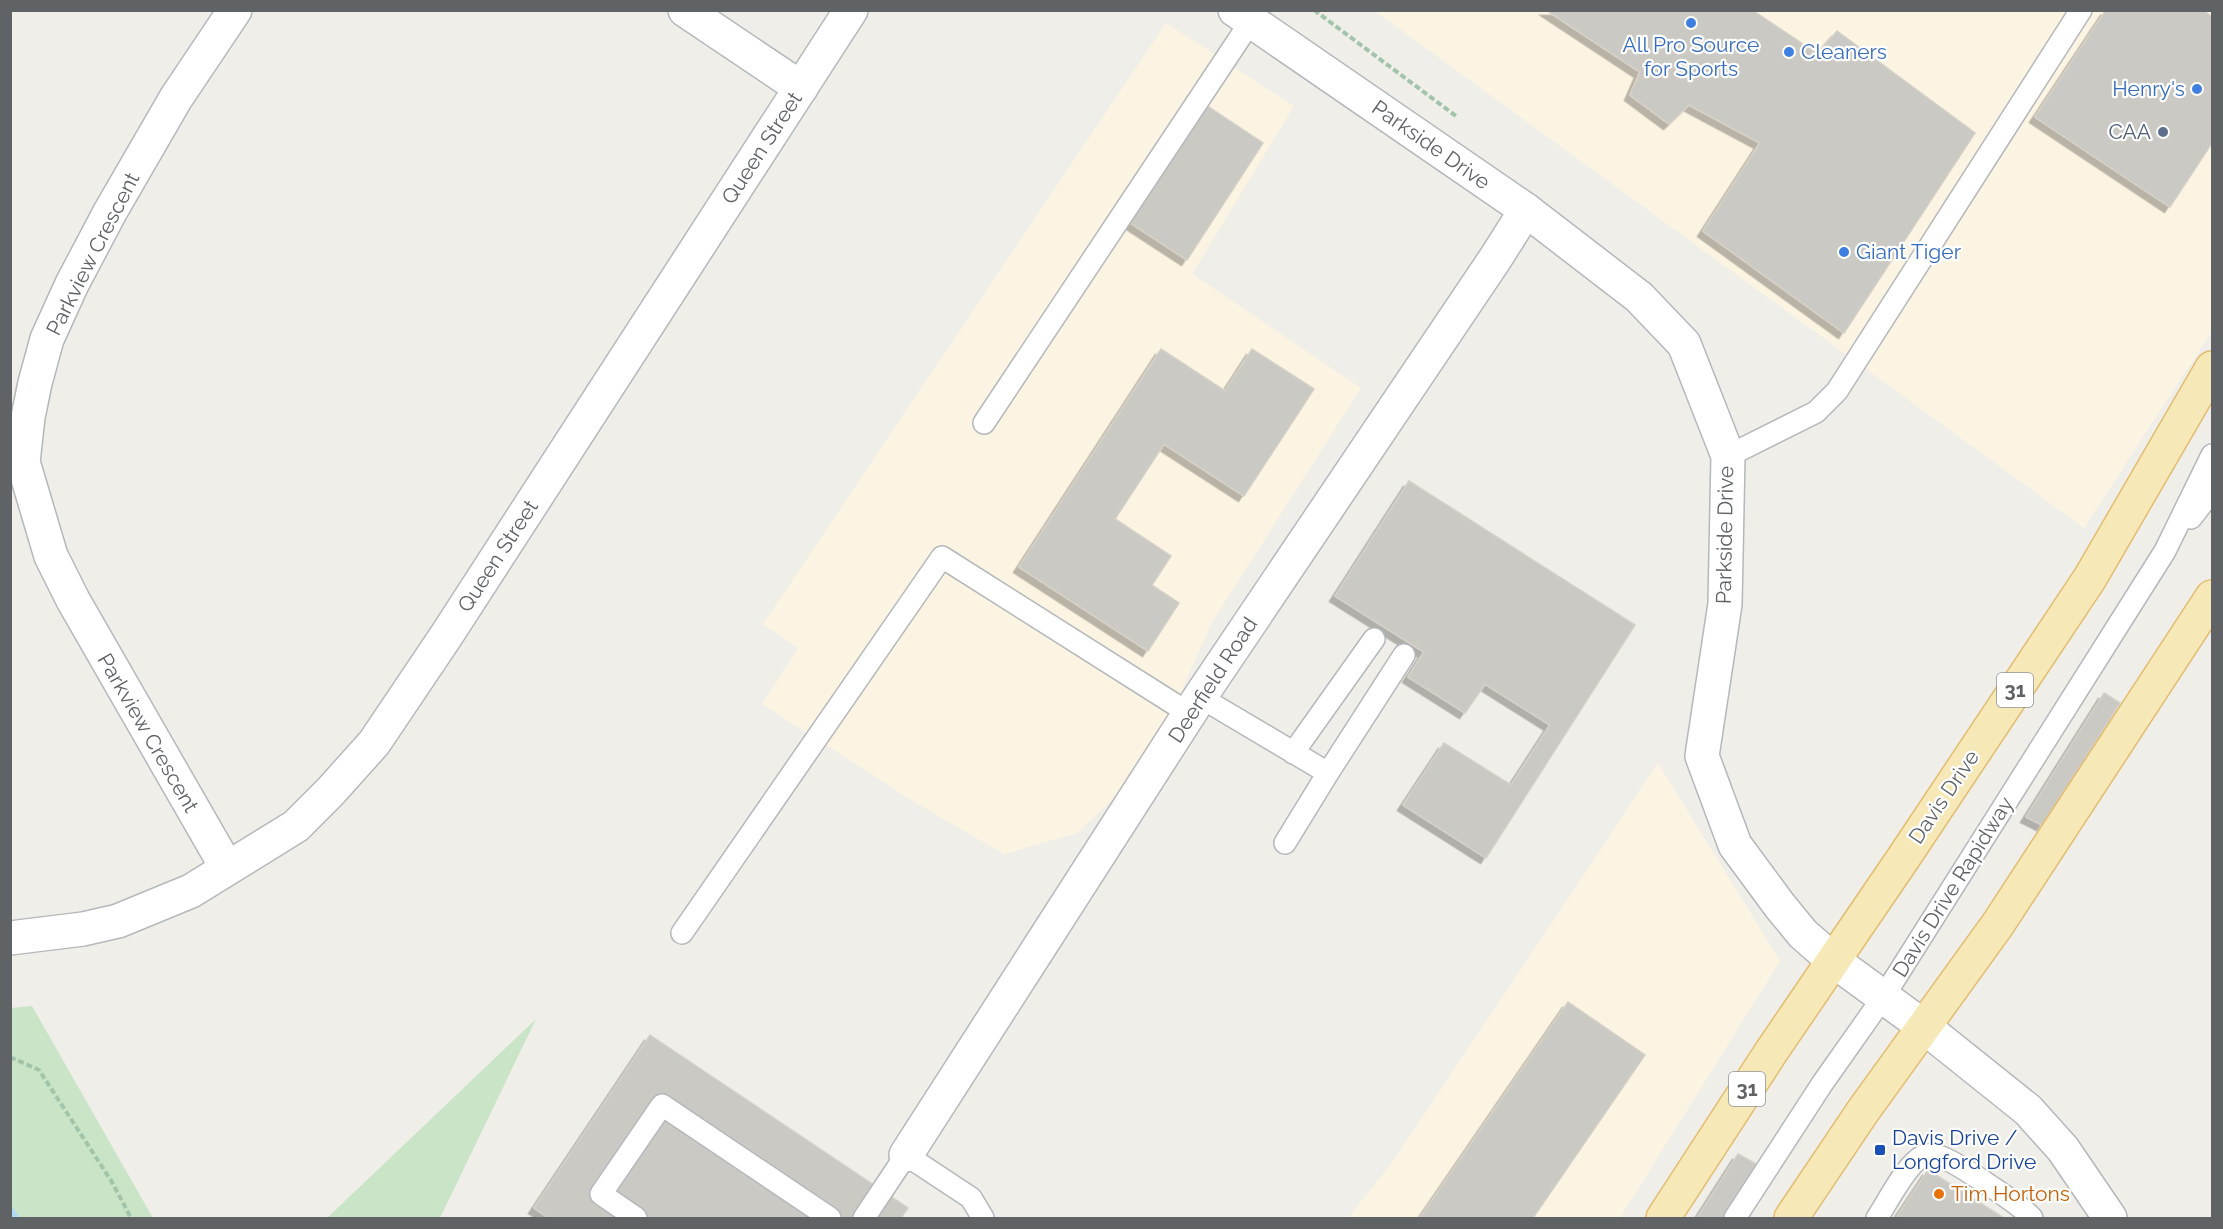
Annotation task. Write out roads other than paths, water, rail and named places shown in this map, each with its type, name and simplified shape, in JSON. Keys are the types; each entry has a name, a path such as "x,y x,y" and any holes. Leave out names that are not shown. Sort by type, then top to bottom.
{"main road":[{"name":"Davis Drive","path":"1663,1218 1771,1052 2090,578 2212,368"},
{"path":"1791,1218 1923,1026 1998,924 2212,597"}],"street":[{"name":"Parkview Crescent","path":"227,868 73,600 51,556 23,462 28,417 47,339 72,284 176,98 235,10"},
{"path":"685,10 801,88"},
{"name":"Queen Street","path":"10,938 83,929 118,921 190,891 296,826 330,792 374,743 446,636 851,10"},
{"name":"Parkside Drive","path":"1243,16 1526,210 1639,297 1684,344 1728,456 1725,604 1702,756 1734,845 1803,934 1834,961 1884,996 2028,1110 2063,1149 2110,1218"},
{"name":"Deerfield Road","path":"906,1155 1195,706 1496,259 1526,210"}],"lane":[{"path":"1728,456 1816,412 1837,391 2081,10"},
{"path":"984,423 1243,16"},
{"name":"Davis Drive Rapidway","path":"1735,1218 1822,1084 1884,996 2164,551 2212,456"},
{"name":"Davis Drive Rapidway","path":"2164,551 2212,491"},
{"path":"682,933 942,557 1195,706 1293,753 1328,773"},
{"path":"1293,753 1374,639"},
{"path":"1285,843 1404,655"},
{"path":"636,1218 601,1194 662,1105 830,1218"},
{"path":"864,1218 906,1155 970,1198 983,1218"},
{"path":"1877,1218 1911,1166 1924,1156 1932,1155 1941,1156 1964,1170 2023,1209 2032,1218"}],"waterway":[{"path":"10,1212 14,1218"}],"place":[{"name":"All Pro Source for Sports","path":"1691,23"},
{"name":"Cleaners","path":"1789,52"},
{"name":"Henry's","path":"2197,89"},
{"name":"CAA","path":"2163,132"},
{"name":"Giant Tiger","path":"1844,252"},
{"name":"Davis Drive / Longford Drive","path":"1880,1150"},
{"name":"Tim Hortons","path":"1939,1194"}]}
